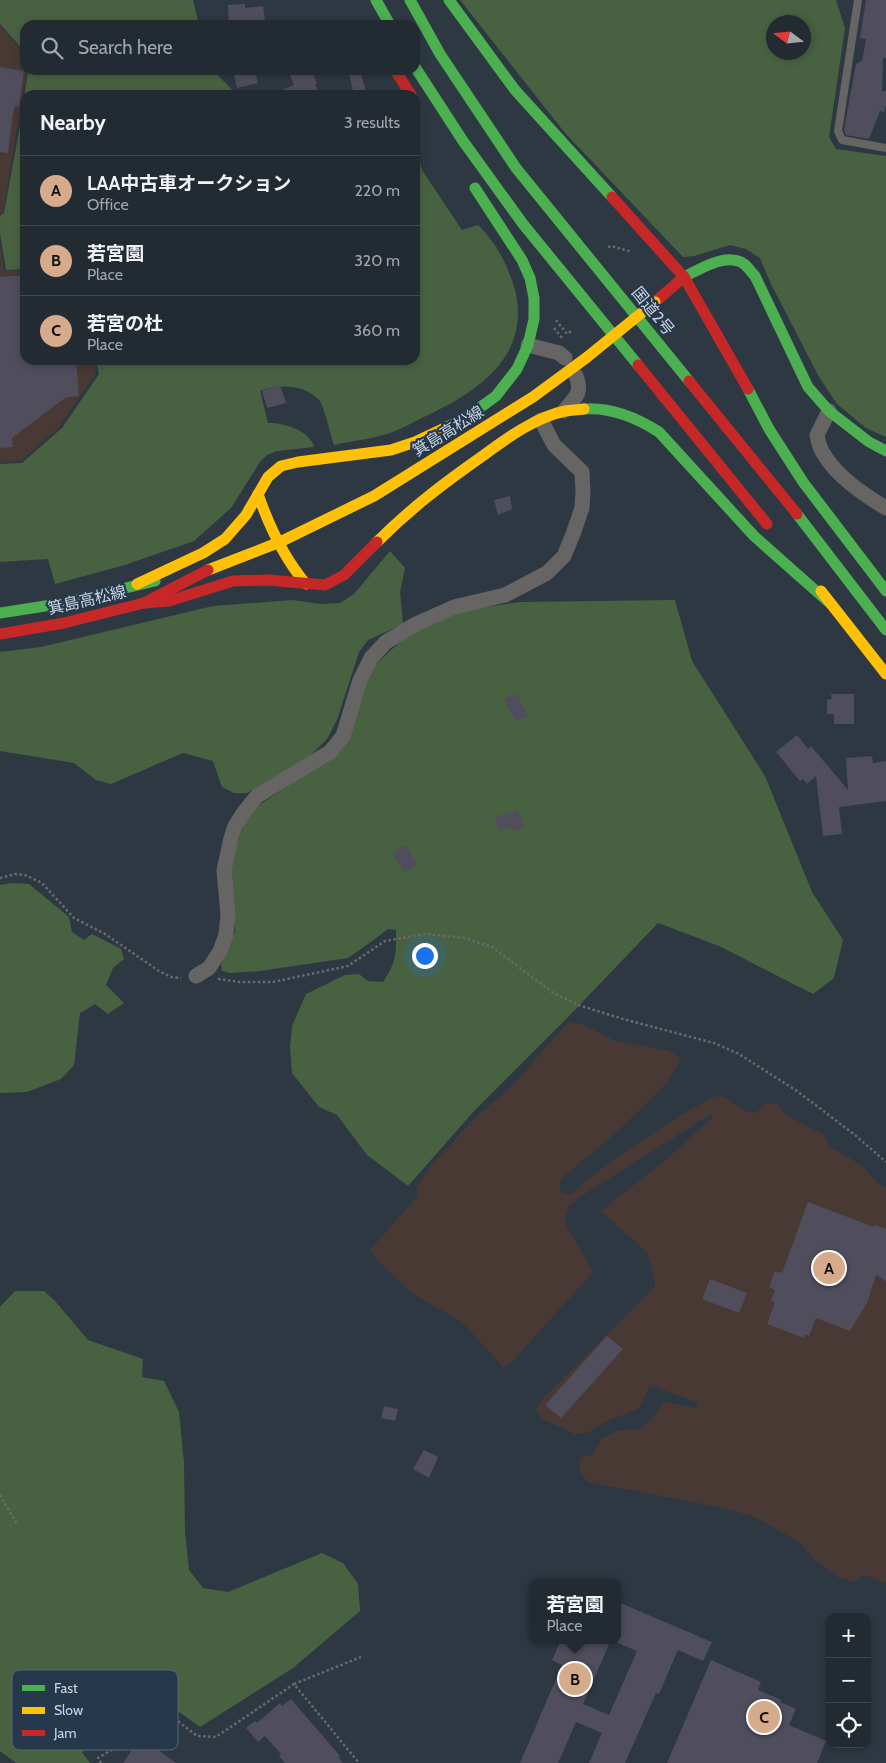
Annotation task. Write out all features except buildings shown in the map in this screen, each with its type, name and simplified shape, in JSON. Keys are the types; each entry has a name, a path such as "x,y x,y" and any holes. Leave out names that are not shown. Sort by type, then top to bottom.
{"main road":[{"path":"376,0 387,20"},
{"name":"国道2号","path":"410,0 440,54 516,168 804,523 886,630"},
{"path":"448,0 515,90 684,277 729,354 769,429 802,482 886,591"},
{"path":"398,75 409,90"},
{"path":"420,75 463,141 523,224 772,530"},
{"path":"137,584 203,554 225,539 246,515 268,477 281,466 298,462 391,450 415,442 467,417 496,396 517,369 528,345 534,319 534,298 530,278 522,260 470,182"},
{"name":"箕島高松線","path":"0,634 64,623 144,603 204,572 280,542 374,496 533,397 586,358 684,277 718,262 732,260 743,264 755,276 808,387 829,411 870,442 886,451"},
{"path":"144,603 169,601 233,580 268,580 325,585 344,575 400,519 435,489 513,434 564,411 598,408 640,420 659,432 754,536 833,606"},
{"path":"258,494 262,506 297,575 306,584"},
{"path":"790,553 886,674"},
{"name":"箕島高松線","path":"0,613 58,604 137,584 204,572"}],"street":[{"path":"528,345 559,353 565,358"},
{"path":"564,411 578,394 580,385 576,376"},
{"path":"829,411 816,434 822,452 834,468 858,490 886,508"},
{"path":"196,976 209,968 220,951 226,936 228,915 224,870 235,826 258,796 330,752 339,741 348,722 360,680 371,658 386,642 416,624 454,607 505,595 547,573 564,556 582,508 582,472 554,445 541,420"}],"lane":[{"path":"858,0 838,131 842,140 886,148"}],"path":[{"path":"552,315 567,334 573,330"},
{"path":"553,325 564,339"},
{"path":"0,878 15,874 25,875 42,884 74,918 105,934 159,971 172,977 196,976 240,982 273,982 348,966 385,941 425,934 464,938 492,947 552,992 578,1005 714,1043 739,1054 797,1091 855,1135 886,1162"},
{"path":"0,1495 17,1524"},
{"path":"178,1721 197,1736 216,1737 294,1684 361,1657"},
{"path":"294,1684 359,1763"},
{"path":"102,1763 98,1758 111,1750"}],"shaded area":[{"path":"0,25 20,48 20,75 26,75 24,90 20,90 20,112 3,213 0,214"},
{"path":"0,242 4,271 20,270 20,365 95,365 96,373 59,427 21,461 0,462"},
{"path":"568,1022 581,1024 615,1041 667,1050 681,1058 667,1083 620,1129 561,1179 560,1189 563,1193 571,1194 607,1164 681,1115 715,1096 724,1097 745,1111 756,1113 765,1104 778,1104 786,1115 823,1134 829,1146 861,1165 879,1184 886,1187 886,1583 864,1575 854,1582 839,1578 815,1560 799,1542 757,1518 724,1508 588,1482 580,1472 580,1458 587,1455 591,1457 601,1439 616,1431 640,1429 654,1417 663,1402 697,1408 698,1403 658,1388 650,1387 638,1409 607,1421 587,1433 575,1434 544,1420 536,1411 541,1401 655,1286 647,1253 601,1211 667,1159 713,1117 711,1114 580,1197 569,1206 564,1221 593,1272 511,1363 503,1367 463,1323 412,1293 380,1263 370,1250 417,1197 417,1187 430,1167 476,1117 512,1086"}],"green space":[{"path":"0,0 193,0 198,20 20,20 20,46 0,24"},
{"path":"460,0 836,0 845,28 829,137 836,149 886,156 886,437 866,428 837,404 819,377 771,284 760,258 746,249 730,245 694,256 683,257 565,133"},
{"path":"27,75 218,75 232,90 25,90"},
{"path":"20,126 20,269 6,270 0,233 0,216 4,213"},
{"path":"420,163 422,170 462,230 478,225 491,239 502,256 516,294 518,317 514,337 506,355 494,371 462,397 399,430 376,437 334,445 321,403 313,395 299,388 291,387 275,387 260,391 268,423 281,424 302,432 312,441 314,447 277,451 267,455 260,462 231,508 194,541 125,565 55,584 48,559 0,562 0,464 22,463 62,428 99,374 97,365 420,365"},
{"path":"390,551 405,568 400,592 403,624 368,640 359,652 337,720 327,739 307,759 247,793 234,793 222,787 213,761 183,753 111,784 96,780 74,763 0,751 0,652 41,647 213,606 292,600 321,604 340,603 354,594"},
{"path":"675,600 692,661 765,776 812,892 843,940 834,978 813,994 719,946 658,923 475,1110 408,1186 367,1155 337,1115 319,1107 292,1073 290,1047 292,1026 306,994 345,975 359,974 368,981 383,982 395,957 396,930 388,929 348,958 260,971 231,973 222,971 221,965 235,932 230,872 233,854 247,817 262,803 335,755 367,679 375,665 415,630 466,610 520,602"},
{"path":"12,883 29,884 69,917 72,932 84,940 92,934 121,949 124,959 113,968 106,985 124,1003 108,1014 95,1004 80,1013 74,1065 61,1079 27,1092 0,1093 0,885"},
{"path":"15,1291 44,1291 55,1301 88,1340 143,1359 142,1377 164,1381 179,1412 184,1463 185,1532 189,1570 203,1588 228,1592 322,1553 343,1563 358,1584 360,1611 293,1668 200,1727 178,1711 178,1670 12,1670 12,1750 85,1750 82,1752 90,1763 16,1763 0,1751 0,1307"}],"traffic: fast":[{"path":"376,0 387,20"},
{"path":"410,0 440,54 516,168 689,381"},
{"path":"449,0 515,90 612,197"},
{"path":"420,75 463,141 523,224 638,365"},
{"path":"447,427 467,417 496,396 517,369 528,345 534,319 534,298 530,278 522,260 475,188"},
{"path":"684,277 705,266 721,261 737,261 744,264 755,276 808,387 829,411 869,442 886,451"},
{"path":"748,389 769,429 803,482 886,591"},
{"path":"584,409 604,410 623,414 659,432 754,536 833,606"},
{"path":"797,514 886,630"},
{"path":"0,613 58,604 155,581"}],"traffic: slow":[{"path":"586,358 655,302"},
{"path":"208,570 280,542 374,496 533,397 586,358"},
{"path":"377,542 428,496 512,435 554,414 584,409"},
{"path":"137,584 203,553 225,539 246,515 268,477 281,466 298,462 391,450 415,442 447,427"},
{"path":"258,494 278,541 306,584"},
{"path":"821,591 886,674"}],"traffic: jam":[{"path":"398,75 408,90"},
{"path":"612,197 684,277 748,389"},
{"path":"655,302 684,277"},
{"path":"638,365 767,524"},
{"path":"689,381 797,514"},
{"path":"144,603 169,601 233,581 268,580 325,585 344,575 377,542"},
{"path":"0,634 64,623 144,603 208,570"}],"place":[{"name":"LAA中古車オークション","path":"829,1268"},
{"name":"若宮園","path":"575,1679"},
{"name":"若宮の杜","path":"764,1717"}]}
